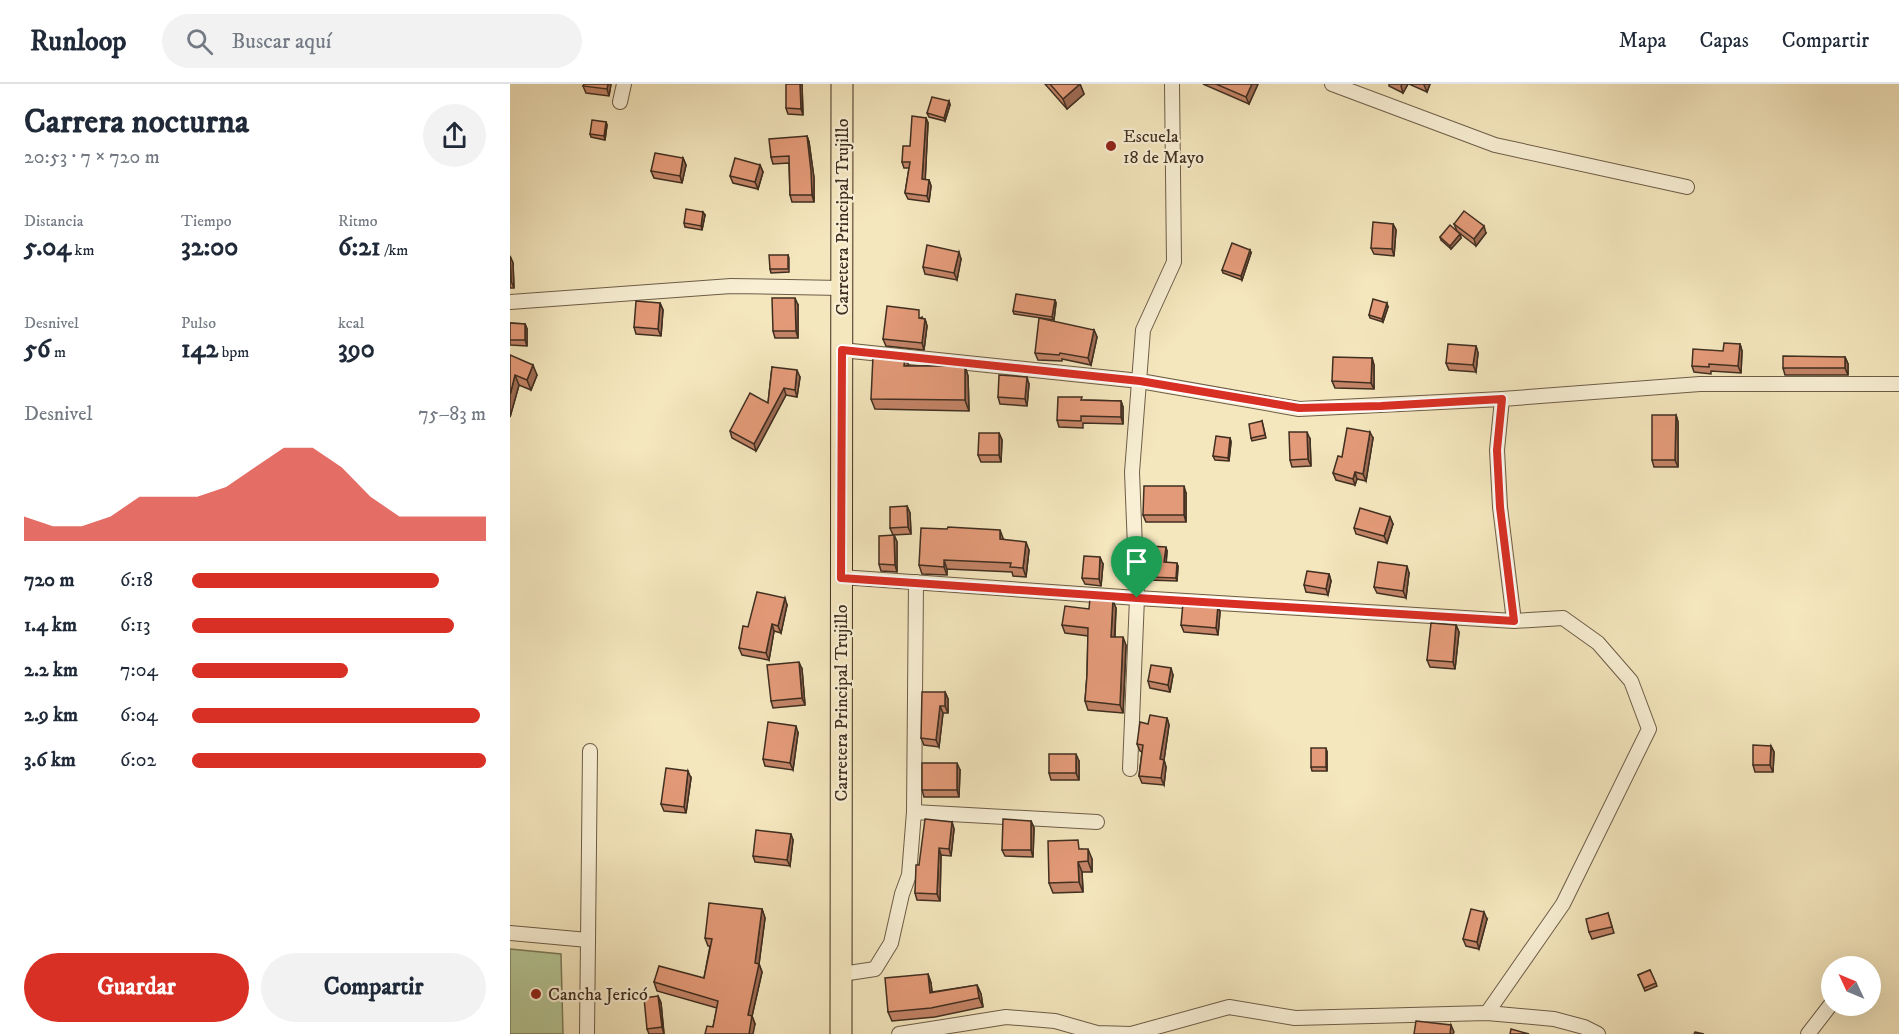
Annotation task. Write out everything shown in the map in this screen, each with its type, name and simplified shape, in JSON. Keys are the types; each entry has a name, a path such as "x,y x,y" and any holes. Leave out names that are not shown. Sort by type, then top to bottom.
{"main road":[{"name":"Carretera Principal Trujillo","path":"841,1034 842,84"}],"street":[{"path":"620,102 624,84"},
{"path":"1130,769 1137,598 1132,472 1143,330 1174,262 1172,84"},
{"path":"1332,84 1495,145 1687,187"},
{"path":"510,302 731,286 841,288"},
{"path":"842,350 1140,381 1299,408 1502,399 1700,384 1899,384"},
{"path":"1502,399 1497,450 1500,507 1514,621"},
{"path":"841,578 1514,621 1563,618 1598,643 1631,681 1649,729 1563,904 1487,1013"},
{"path":"842,974 875,969 891,943 902,894 909,875 914,812 916,582"},
{"path":"587,1034 590,751"},
{"path":"914,812 1098,822"},
{"path":"510,933 588,940"},
{"path":"899,1034 1006,1017 1055,1021 1097,1033 1131,1034 1229,1007 1294,1018 1487,1013 1554,1018 1598,1034"},
{"path":"1808,1034 1822,1016"}],"green space":[{"name":"Cancha Jericó","path":"510,949 561,954 563,1034 510,1034"}],"building":[{"path":"584,84 608,84 607,89 583,86"},
{"path":"786,84 800,84 801,109 786,108"},
{"path":"1050,84 1080,84 1063,99"},
{"path":"1216,84 1252,84 1246,97"},
{"path":"932,97 949,101 944,118 927,113"},
{"path":"912,116 926,118 922,179 929,180 927,196 905,193 910,162 902,162 903,146 910,146"},
{"path":"592,120 606,122 604,136 590,134"},
{"path":"807,136 812,195 790,195 789,156 771,157 769,139"},
{"path":"655,153 683,158 680,176 651,171"},
{"path":"735,158 760,165 755,182 730,176"},
{"path":"686,209 703,212 701,226 684,223"},
{"path":"1464,211 1484,226 1474,239 1454,224"},
{"path":"1373,222 1393,224 1392,249 1371,248"},
{"path":"1450,225 1460,234 1450,246 1440,237"},
{"path":"1232,243 1250,250 1241,276 1222,270"},
{"path":"927,245 959,252 954,273 923,267"},
{"path":"769,255 788,255 788,269 770,269"},
{"path":"1016,294 1055,300 1052,317 1013,311"},
{"path":"772,298 795,298 796,331 773,331"},
{"path":"1373,299 1387,303 1382,319 1369,315"},
{"path":"636,301 660,303 658,329 634,327"},
{"path":"887,306 919,310 919,318 925,319 922,343 883,339"},
{"path":"1039,318 1094,330 1088,358 1060,353 1059,355 1035,353"},
{"path":"510,323 525,324 525,340 510,340"},
{"path":"1724,343 1740,344 1738,366 1709,364 1709,367 1692,366 1693,349 1723,351"},
{"path":"1448,344 1476,346 1473,365 1446,363"},
{"path":"880,353 905,356 904,366 965,366 965,400 871,399 873,356 880,356"},
{"path":"510,355 533,365 527,380 515,375 510,395"},
{"path":"1783,356 1845,357 1845,368 1783,368"},
{"path":"1333,357 1372,358 1371,383 1332,381"},
{"path":"772,367 797,370 795,390 784,388 754,444 730,431 750,393 768,403"},
{"path":"999,375 1027,377 1025,399 998,397"},
{"path":"1058,397 1121,401 1121,417 1081,416 1081,421 1057,420"},
{"path":"1652,415 1676,415 1675,460 1652,460"},
{"path":"1262,421 1265,435 1251,438 1249,424"},
{"path":"1347,428 1370,432 1363,474 1355,472 1353,479 1333,473 1338,456 1342,457"},
{"path":"1289,432 1307,432 1308,459 1290,460"},
{"path":"979,433 999,433 999,455 978,455"},
{"path":"1216,436 1230,438 1228,458 1213,456"},
{"path":"1144,486 1184,486 1184,515 1143,515"},
{"path":"907,506 908,527 890,528 890,507"},
{"path":"1360,508 1390,517 1384,536 1354,528"},
{"path":"948,527 1000,530 1000,539 1026,542 1023,568 1010,567 1011,563 944,560 944,567 919,565 921,528 947,529"},
{"path":"894,535 895,565 879,564 879,536"},
{"path":"1147,546 1166,547 1164,562 1177,563 1176,578 1148,577 1149,560 1145,560"},
{"path":"1084,556 1100,557 1099,579 1082,578"},
{"path":"1378,562 1407,566 1403,591 1374,587"},
{"path":"1307,571 1329,574 1326,589 1304,585"},
{"path":"757,592 785,598 778,626 772,624 766,653 739,648 743,626 748,627"},
{"path":"1090,598 1113,600 1111,637 1123,637 1120,705 1085,701 1088,628 1062,625 1065,606 1089,609"},
{"path":"1183,603 1218,605 1216,628 1181,625"},
{"path":"1431,623 1456,625 1453,662 1427,660"},
{"path":"799,662 802,698 771,701 767,665"},
{"path":"1151,665 1171,668 1168,685 1148,681"},
{"path":"922,692 945,692 945,706 940,706 936,740 921,738"},
{"path":"1150,715 1167,718 1160,759 1164,760 1161,778 1139,776 1143,745 1137,744 1140,722 1148,724"},
{"path":"768,722 796,726 790,763 763,759"},
{"path":"1753,745 1771,746 1770,765 1753,765"},
{"path":"1311,748 1326,748 1326,767 1311,767"},
{"path":"1049,754 1076,754 1076,773 1049,773"},
{"path":"922,763 957,763 957,790 922,790"},
{"path":"666,768 688,771 684,807 661,804"},
{"path":"925,819 952,822 949,849 939,848 937,894 915,893 916,865 919,865"},
{"path":"1003,819 1031,821 1031,850 1002,850"},
{"path":"756,830 791,834 787,860 753,856"},
{"path":"1078,840 1079,849 1088,849 1088,861 1078,862 1079,882 1049,883 1048,841"},
{"path":"709,903 762,909 755,963 759,964 748,1015 752,1016 749,1034 705,1034 707,1026 713,1027 718,1001 654,982 659,966 704,978 712,939 705,938"},
{"path":"1471,909 1484,912 1477,942 1463,939"},
{"path":"1608,913 1612,927 1589,932 1586,919"},
{"path":"1650,970 1656,983 1644,988 1638,975"},
{"path":"928,974 930,993 977,985 979,998 931,1008 888,1012 885,978"},
{"path":"658,996 662,1027 647,1029 644,998"},
{"path":"1416,1021 1451,1025 1450,1034 1414,1034"},
{"path":"1511,1029 1529,1034 1510,1034"}],"place":[{"name":"Escuela 18 de Mayo","path":"1111,146"},
{"name":"Cancha Jericó","path":"536,994"}],"route":[{"path":"842,350 1140,381 1299,408 1502,399 1497,450 1500,507 1514,621 1137,598 841,578 842,350"}]}
